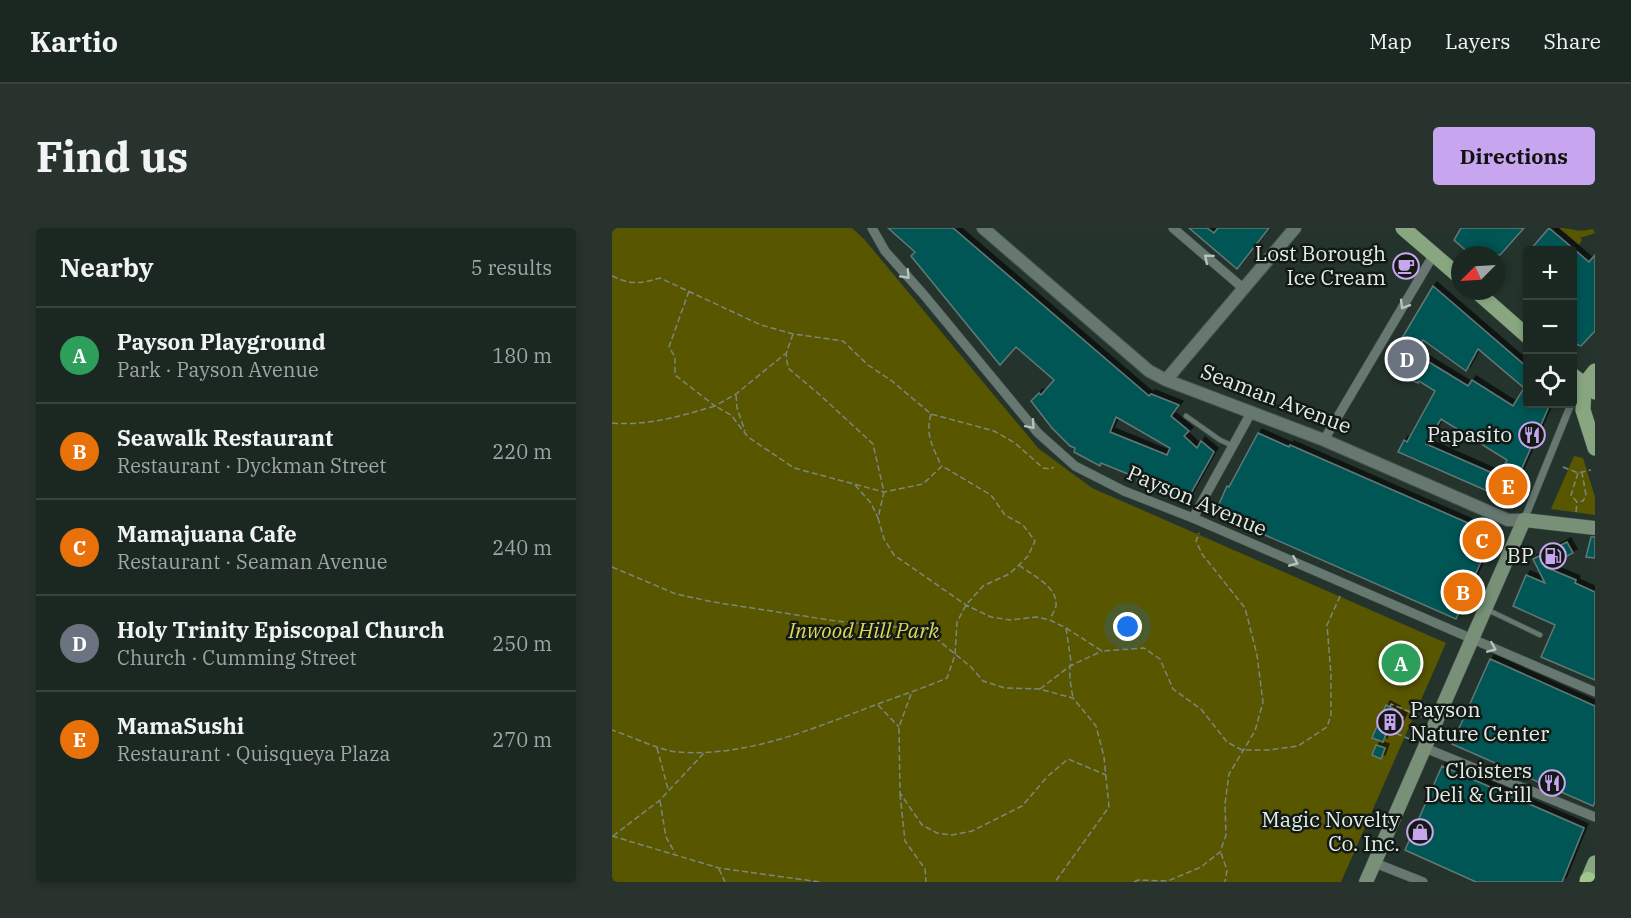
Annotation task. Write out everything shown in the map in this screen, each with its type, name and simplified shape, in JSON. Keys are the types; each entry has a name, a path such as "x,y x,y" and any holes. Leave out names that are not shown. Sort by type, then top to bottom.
{"main road":[{"path":"1404,228 1451,269"},
{"path":"1486,300 1523,332"},
{"path":"1595,371 1584,384 1583,410 1595,448"},
{"path":"1584,384 1595,403"},
{"path":"1366,882 1524,520"},
{"name":"Seaman Avenue","path":"1524,520 1595,528"},
{"path":"1588,881 1595,862"}],"street":[{"name":"Payson Avenue","path":"872,228 881,246 897,266 924,295 1038,433 1075,466 1124,491 1193,518 1595,692"},
{"name":"Seaman Avenue","path":"983,228 1149,371 1324,440 1508,520 1524,520"},
{"path":"1173,228 1244,289"},
{"path":"1167,380 1295,228"},
{"path":"1324,440 1434,254"},
{"path":"1524,520 1570,408"},
{"path":"1193,518 1252,411"},
{"path":"1425,748 1595,817"},
{"path":"1375,863 1423,882"}],"lane":[{"path":"1186,416 1220,440 1233,446"},
{"path":"1485,609 1540,634"}],"path":[{"path":"612,276 623,282 641,284 660,278 761,325 793,334 843,342 931,414 994,431 1015,443 1043,468 1054,467"},
{"path":"689,291 669,347 675,357 675,375 731,416 748,437 794,468 884,492 923,484 942,466"},
{"path":"793,334 786,354 788,368 873,444 884,492 879,518"},
{"path":"612,423 642,424 684,415 715,405 736,394 786,354"},
{"path":"736,394 742,427 748,437"},
{"path":"612,730 674,752 730,751 760,745 814,728 877,704 911,694 947,678 955,655 957,622 966,605 983,585 1010,574 1028,556 1035,541 1023,525 1005,515 991,495 942,466 928,438 927,426 931,414"},
{"path":"1563,467 1578,473 1591,470"},
{"path":"1575,516 1577,502 1571,495 1578,473"},
{"path":"1577,502 1583,501 1586,495 1582,473"},
{"path":"855,484 871,503 879,518 884,539 894,555 966,605 991,616 1010,620 1036,617 1050,620 1102,651"},
{"path":"1134,882 1138,880 1168,881 1201,867 1220,852 1226,835 1225,804 1228,774 1255,731 1263,702 1257,655 1245,608 1202,554 1196,541 1199,533"},
{"path":"1019,565 1045,584 1054,596 1056,607 1050,620"},
{"path":"612,567 676,594 713,603 836,621 906,628 933,636 971,667 983,681 1005,688 1039,689 1073,698"},
{"path":"1039,689 1070,666 1102,651 1144,648 1160,659 1173,689 1201,709 1227,742 1242,750 1268,750 1298,746 1327,727 1331,715 1331,674 1327,625 1341,593"},
{"path":"1055,882 1109,807 1107,775 1096,726 1073,698 1066,628"},
{"path":"911,694 899,727 900,793 905,841 925,869 926,882"},
{"path":"877,704 899,727"},
{"path":"1390,707 1391,704 1422,717"},
{"path":"1388,730 1412,740"},
{"path":"656,747 668,791"},
{"path":"612,836 660,800 705,752"},
{"path":"900,793 922,825 937,832 952,835 972,831 1022,806 1048,776 1068,759 1107,775"},
{"path":"660,800 666,837 675,854"},
{"path":"612,836 719,868 820,882"},
{"path":"1220,852 1227,870 1225,882"},
{"path":"719,868 725,882"}],"green space":[{"name":"Inwood Hill Park","path":"612,228 852,228 864,239 1038,448 1092,488 1446,643 1341,882 612,882"},
{"path":"1559,228 1580,231 1595,228 1595,233 1580,238 1582,240 1579,245"},
{"path":"1574,456 1583,458 1595,497 1595,515 1551,509"}],"building":[{"path":"888,228 953,228 1149,396 1151,394 1179,405 1171,416 1189,431 1184,436 1197,448 1201,441 1214,452 1186,502 1137,481 1138,478 1101,463 1100,466 1074,452 1075,448 1052,428 1031,401 1039,393 1041,395 1054,380 1016,347 1000,365 911,256 915,252","holes":["1116,417 1170,448 1167,455 1110,432"]},
{"path":"1189,228 1207,228 1214,233 1218,228 1269,228 1237,269"},
{"path":"1461,228 1524,228 1505,249 1505,246 1461,246 1454,240"},
{"path":"1549,228 1570,246 1533,246"},
{"path":"1577,252 1589,262 1595,255 1595,331 1581,346 1577,345"},
{"path":"1433,286 1523,364 1523,387 1478,349 1466,371 1423,340 1414,353 1468,386 1472,380 1513,406 1523,390 1523,408 1548,408 1508,500 1398,452 1404,440 1407,442 1435,391 1419,381 1418,383 1386,365","holes":["1441,419 1507,460 1499,476 1426,444"]},
{"path":"1258,433 1493,534 1456,619 1215,513 1227,486 1229,487"},
{"path":"1591,537 1595,537 1595,558 1586,557"},
{"path":"1567,542 1573,553 1545,567 1576,580 1575,583 1595,592 1595,680 1541,657 1555,625 1513,606 1526,575 1545,583 1533,559"},
{"path":"1490,659 1595,706 1595,802 1593,806 1452,744"},
{"name":"Payson Nature Center","path":"1386,705 1403,717 1397,730 1389,726 1383,742 1372,738"},
{"path":"1376,745 1385,748 1381,759 1372,755"},
{"path":"1442,766 1584,828 1562,882 1476,882 1405,850"}],"place":[{"name":"Lost Borough Ice Cream","path":"1406,266"},
{"name":"Holy Trinity Episcopal Church","path":"1407,359"},
{"name":"Papasito","path":"1532,435"},
{"name":"MamaSushi","path":"1508,486"},
{"name":"Mamajuana Cafe","path":"1482,540"},
{"name":"BP","path":"1553,556"},
{"name":"Seawalk Restaurant","path":"1463,592"},
{"name":"Payson Playground","path":"1401,663"},
{"name":"Payson Nature Center","path":"1390,722"},
{"name":"Cloisters Deli & Grill","path":"1552,783"},
{"name":"Magic Novelty Co. Inc.","path":"1420,832"}]}
